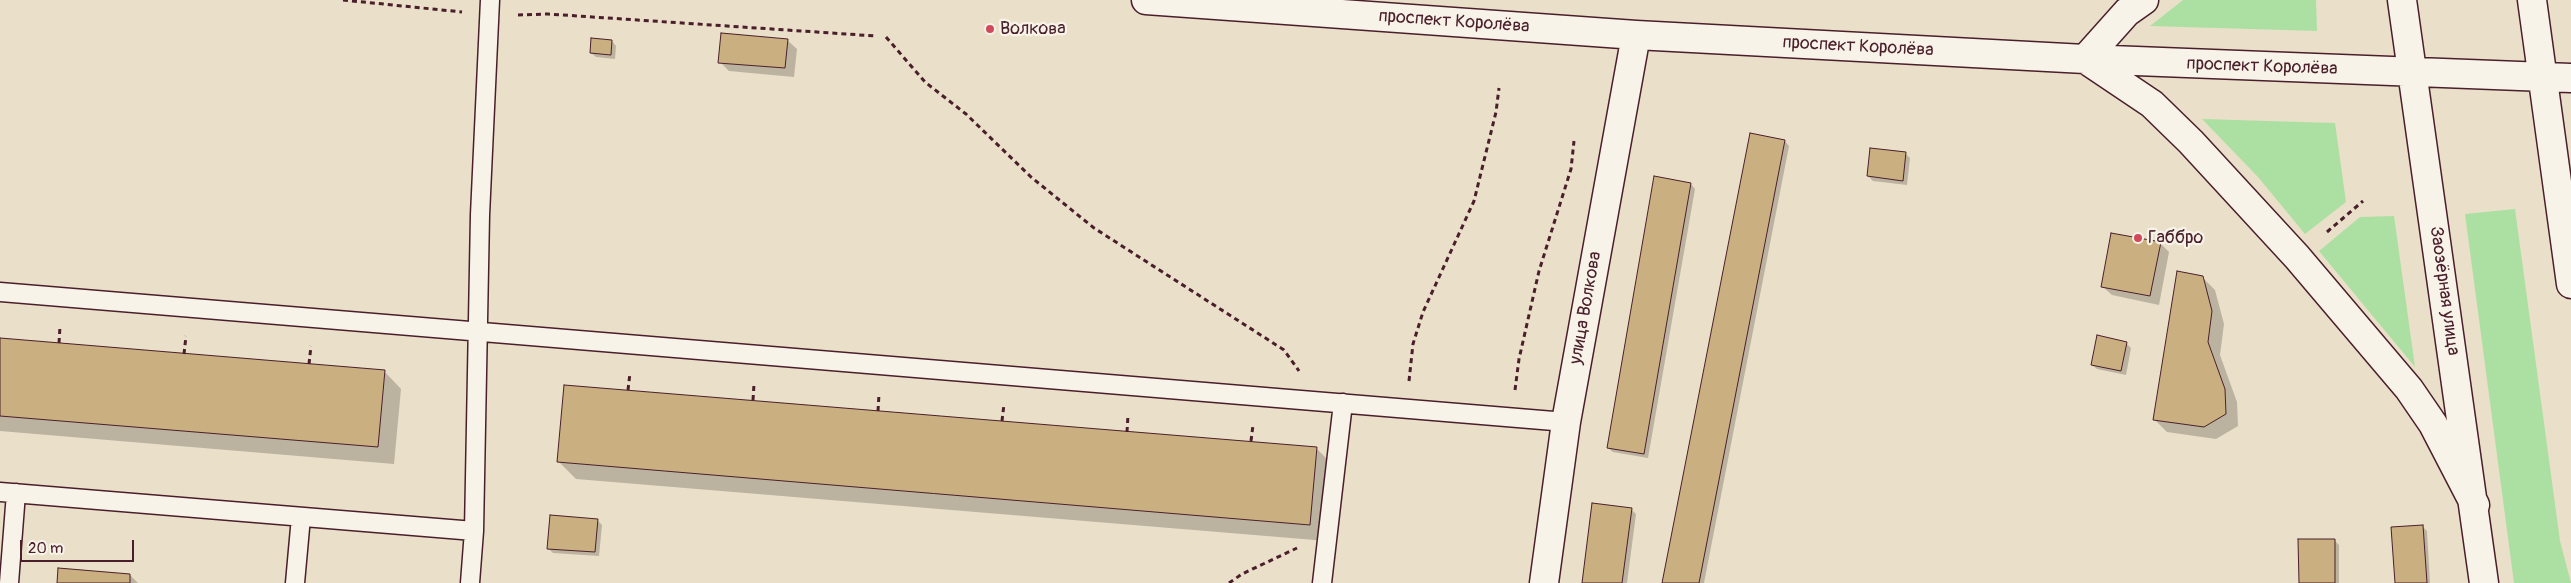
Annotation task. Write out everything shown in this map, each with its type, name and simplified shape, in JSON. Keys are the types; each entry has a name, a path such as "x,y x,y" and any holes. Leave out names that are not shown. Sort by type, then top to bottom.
{"main road":[{"name":"проспект Королёва","path":"1146,0 1636,35 2085,59 2571,78"},
{"path":"2144,0 2127,12 2085,59 2152,104 2191,142 2297,257 2409,389 2433,424 2475,505"},
{"name":"Заозёрная улица","path":"2402,0 2475,505 2484,583"},
{"path":"2532,0 2571,284"},
{"name":"улица Волкова","path":"1544,583 1566,422 1636,35"}],"lane":[{"path":"470,583 474,531 477,332 489,8"},
{"path":"0,292 1566,422"},
{"path":"1322,583 1343,403"},
{"path":"9,583 8,492 474,531"},
{"path":"296,583 301,517"}],"path":[{"path":"343,0 434,7 489,8 548,14 876,36"},
{"path":"886,37 925,82 966,114 1031,177 1094,228 1284,350 1321,402"},
{"path":"1406,409 1413,344 1422,312 1474,201 1496,112 1499,88"},
{"path":"1512,417 1519,359 1539,271 1572,169 1574,141"},
{"path":"2327,232 2363,201"},
{"path":"59,343 61,320"},
{"path":"184,354 186,330"},
{"path":"309,364 312,341"},
{"path":"1229,583 1242,574 1328,534"}],"green space":[{"path":"2183,0 2316,0 2317,31 2150,26"},
{"path":"2202,119 2335,123 2346,202 2305,234 2258,177"},
{"path":"2515,209 2560,541 2571,583 2514,583 2465,214"},
{"path":"2394,216 2415,367 2319,251 2360,217"}],"building":[{"path":"721,33 788,39 785,68 718,63"},
{"path":"591,38 612,40 611,55 590,53"},
{"path":"1750,133 1785,140 1699,583 1662,583"},
{"path":"1870,148 1906,152 1903,181 1867,176"},
{"path":"1654,176 1691,183 1644,454 1607,448"},
{"path":"2111,233 2161,242 2150,296 2101,287"},
{"path":"2177,271 2203,276 2212,311 2208,342 2225,389 2226,414 2204,427 2153,420"},
{"path":"2097,335 2127,342 2121,371 2091,365"},
{"path":"0,338 385,370 378,447 0,416"},
{"path":"564,385 1317,447 1310,525 557,462"},
{"path":"1592,503 1632,508 1622,583 1582,583"},
{"path":"550,515 598,519 595,552 547,549"},
{"path":"2423,525 2427,583 2395,583 2391,527"},
{"path":"2298,539 2335,539 2335,583 2299,583"},
{"path":"58,568 130,574 130,583 57,583"}],"place":[{"name":"Волкова","path":"990,29"},
{"name":"Габбро","path":"2138,238"}]}
